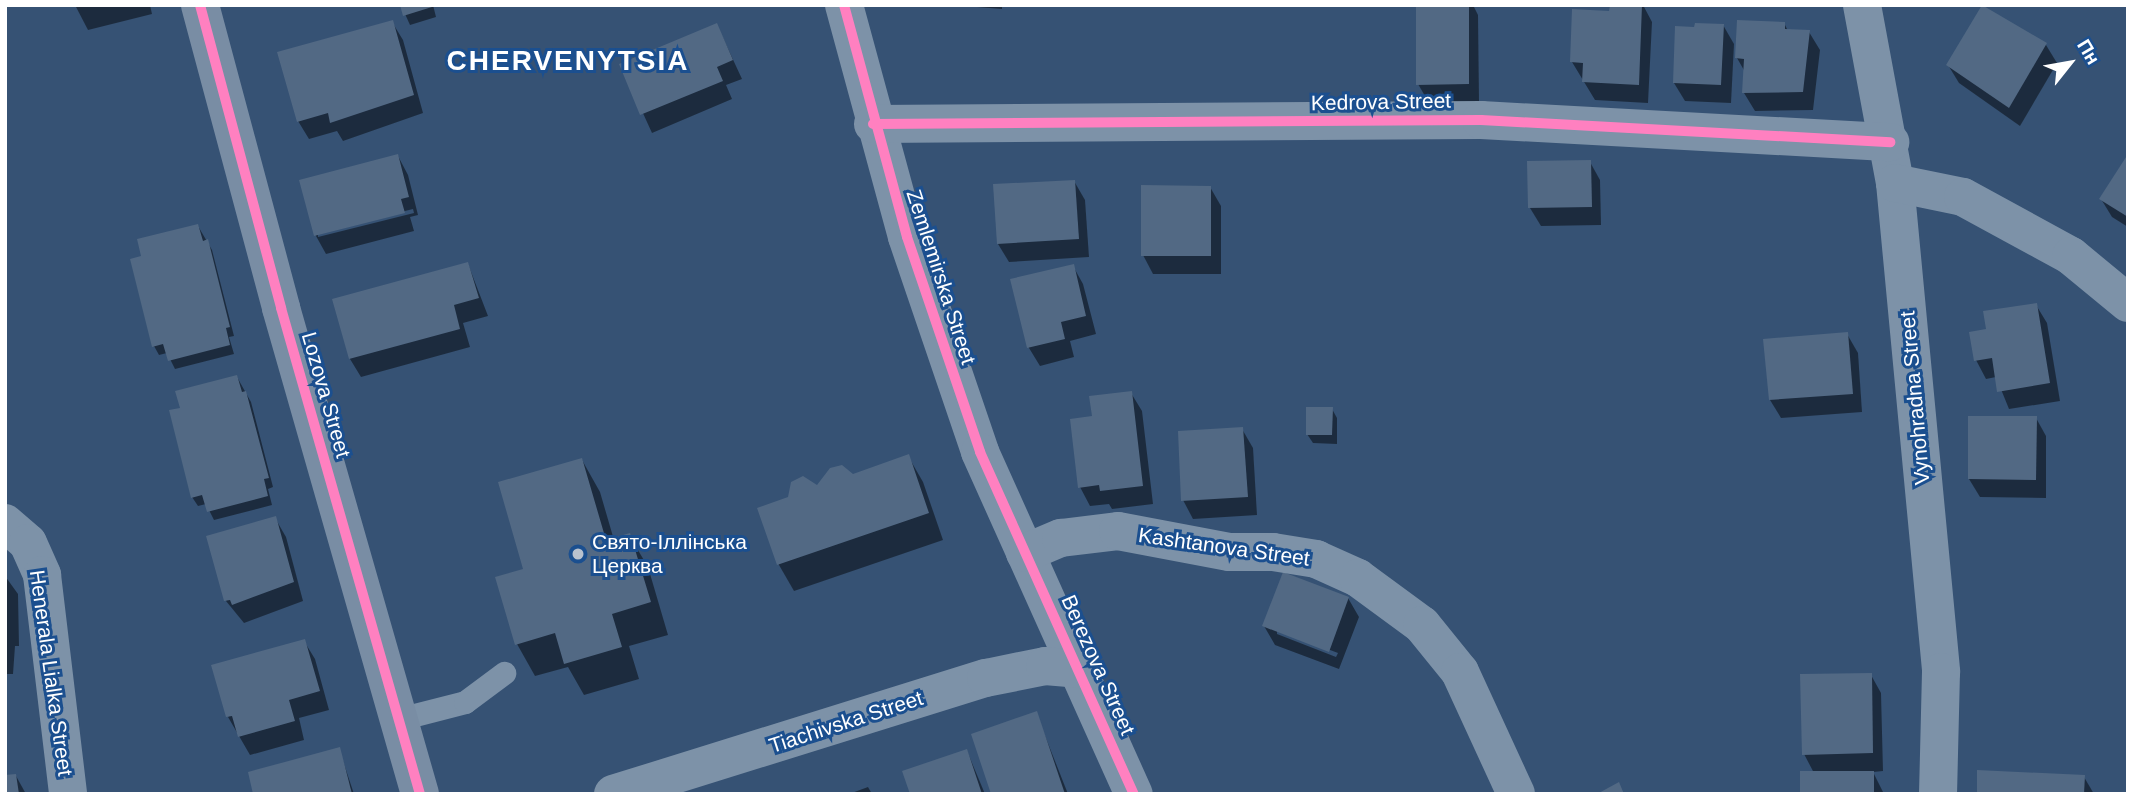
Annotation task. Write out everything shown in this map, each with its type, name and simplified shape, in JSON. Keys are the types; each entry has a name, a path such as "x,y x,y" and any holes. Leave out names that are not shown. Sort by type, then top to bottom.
{"street":[{"name":"Lozova Street","path":"200,5 420,794"},
{"name":"Zemlemirska Street","path":"844,5 873,124 946,358 980,452 1025,553"},
{"name":"Vynohradna Street","path":"1862,5 1890,142 1895,183 1941,672 1938,794"},
{"name":"Kedrova Street","path":"873,124 1481,120 1890,142"},
{"path":"1895,183 1963,197 2071,256 2128,303"},
{"name":"Henerala Lialka Street","path":"5,523 28,543 42,575 68,794"},
{"name":"Kashtanova Street","path":"1025,553 1061,538 1118,531 1229,552 1273,552 1316,559 1357,578 1422,625 1460,672 1516,794"},
{"name":"Berezova Street","path":"1025,553 1081,669 1134,794"},
{"name":"Tiachivska Street","path":"613,794 986,678 1045,666 1081,669"}],"lane":[{"path":"399,719 465,702 504,673"}],"building":[{"path":"400,5 432,5 432,7 403,16"},
{"path":"1416,5 1469,5 1469,84 1416,85"},
{"path":"1610,5 1642,5 1639,85 1582,82 1583,63 1570,62 1572,9 1609,11"},
{"path":"1982,5 2047,43 2009,108 1946,65"},
{"path":"393,20 414,95 330,123 328,113 297,122 277,52"},
{"path":"1737,20 1785,22 1785,29 1810,30 1803,92 1742,93 1744,59 1735,58"},
{"path":"717,23 733,60 717,67 723,81 640,115 619,64"},
{"path":"1695,23 1724,24 1721,85 1673,83 1675,26 1694,27"},
{"path":"398,154 409,197 401,199 405,213 314,236 299,180"},
{"path":"2128,154 2128,217 2099,199"},
{"path":"1591,160 1592,207 1528,208 1527,161"},
{"path":"1075,180 1079,239 997,244 993,184"},
{"path":"1141,185 1211,186 1211,256 1141,256"},
{"path":"198,224 203,241 208,239 230,327 226,328 230,345 168,361 163,344 152,347 130,259 141,256 137,239"},
{"path":"468,262 479,298 454,305 460,329 349,359 332,299"},
{"path":"1074,264 1086,316 1061,322 1065,339 1027,348 1010,279"},
{"path":"2037,303 2050,383 1997,392 1992,358 1974,361 1969,332 1986,329 1983,311"},
{"path":"1848,332 1853,394 1769,400 1763,339"},
{"path":"237,375 242,392 246,391 269,478 264,479 268,496 207,512 202,495 191,498 169,410 180,408 175,391"},
{"path":"1132,391 1143,486 1100,491 1099,485 1078,488 1070,419 1092,416 1089,396"},
{"path":"1306,407 1333,407 1332,435 1306,435"},
{"path":"1968,416 2037,416 2036,480 1968,479"},
{"path":"1243,427 1248,497 1181,501 1178,431"},
{"path":"909,454 929,513 777,565 757,508 788,497 791,482 803,476 817,485 830,468 842,465 853,474"},
{"name":"Свято-Іллінська Церква","path":"582,458 606,540 630,533 651,602 612,614 622,647 564,664 555,633 515,645 495,577 523,569 498,482"},
{"path":"276,516 294,582 232,605 230,600 224,601 206,536"},
{"path":"1283,572 1349,597 1329,652 1262,626"},
{"path":"305,639 320,691 289,700 295,721 238,737 232,716 226,717 211,665"},
{"path":"1872,673 1873,753 1802,755 1800,674"},
{"path":"1037,711 1065,794 991,794 971,734"},
{"path":"340,747 352,794 253,794 248,772"},
{"path":"967,749 982,794 910,794 902,771"},
{"path":"1977,770 2085,775 2084,794 1977,794"},
{"path":"1800,771 1874,771 1874,794 1800,794"},
{"path":"16,774 19,794 5,794 5,775"},
{"path":"1619,782 1624,794 1597,794"}],"cycle path":[{"path":"200,5 281,308 420,794"},
{"path":"844,5 907,237 980,452 1134,794"},
{"path":"873,124 1481,120 1890,142"}],"place":[{"name":"Свято-Іллінська Церква","path":"578,554"}],"district":[{"name":"CHERVENYTSIA","path":"568,61"}]}
